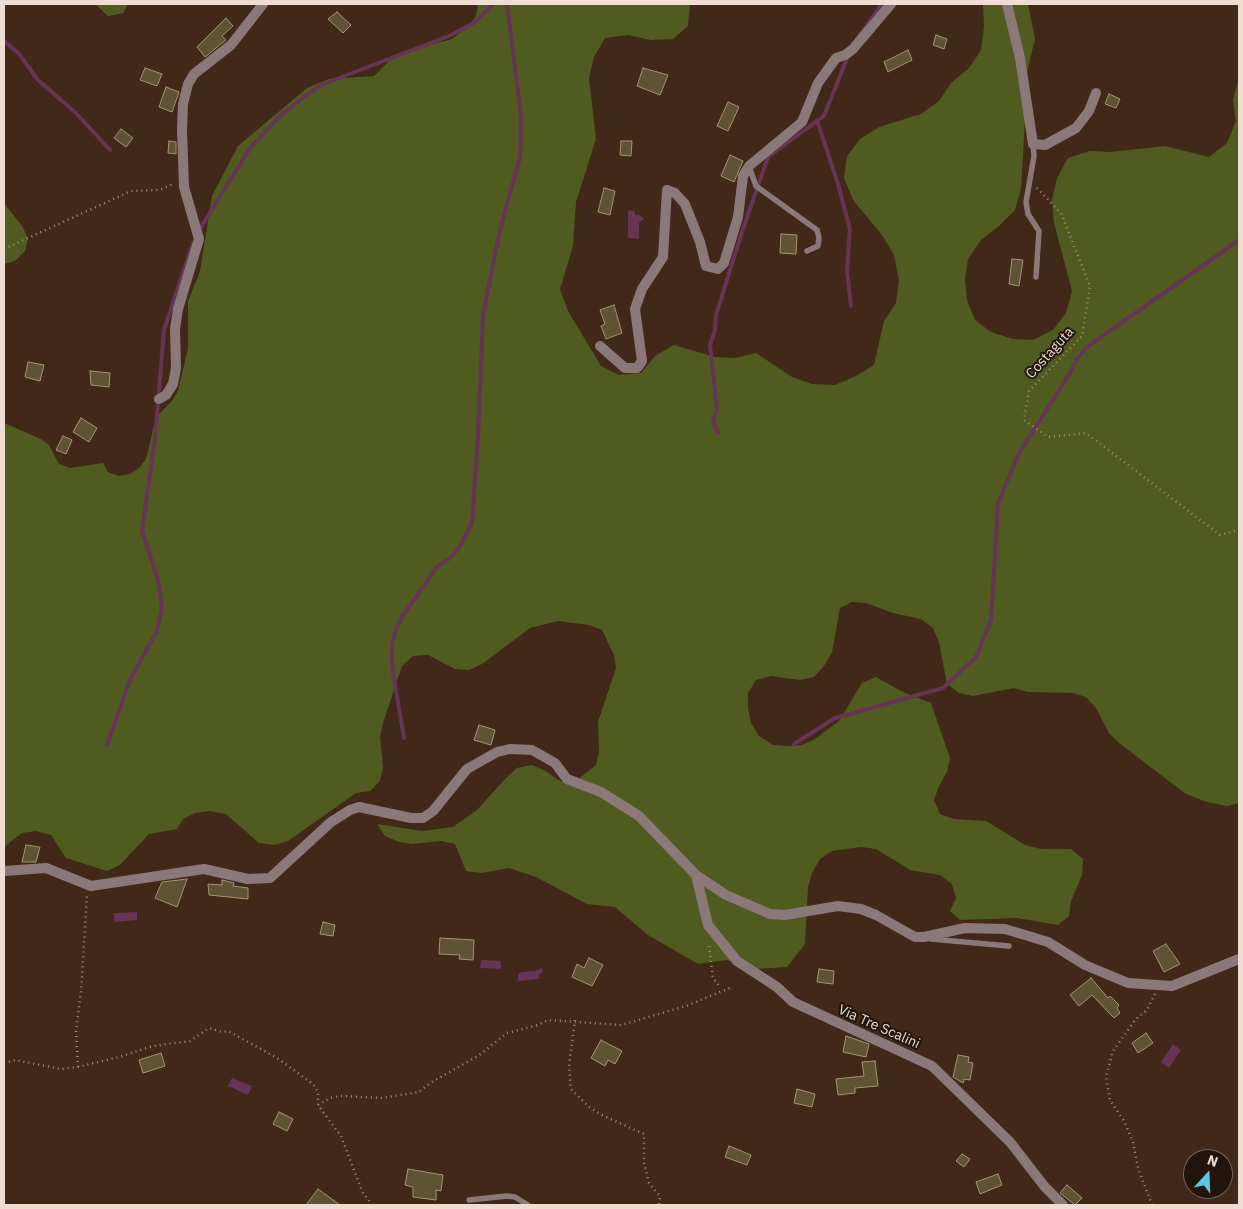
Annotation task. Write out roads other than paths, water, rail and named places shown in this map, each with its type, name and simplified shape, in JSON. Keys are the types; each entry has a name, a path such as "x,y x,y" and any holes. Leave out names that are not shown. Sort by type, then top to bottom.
{"street":[{"path":"159,399 166,395 173,384 176,368 175,329 178,309 199,239 187,200 184,180 183,104 188,84 194,74 231,46 263,4"},
{"path":"600,346 625,368 637,368 642,361 635,310 642,289 663,257 667,190 675,193 685,204 700,242 706,266 718,269 724,263 738,217 744,176 749,166 802,122 818,83 836,58 845,55 853,49 891,4"},
{"path":"1007,4 1020,58 1033,144 1045,145 1076,128 1090,111 1096,93"},
{"path":"4,872 46,868 91,886 204,869 248,879 270,878 331,822 358,806 411,818 423,818 434,810 467,769 497,752 510,749 532,750 555,763 567,779 601,792 639,816 696,875 726,895 770,914 785,915 838,906 860,909 876,915 915,937 924,937 965,928 1005,930 1048,942 1084,965 1128,983 1172,986 1239,958"},
{"name":"Via Tre Scalini","path":"696,875 708,924 737,961 777,987 793,1002 932,1066 1010,1142 1045,1187 1063,1205"}],"lane":[{"path":"1033,144 1034,156 1026,202 1028,214 1039,231 1036,277"},
{"path":"749,166 756,186 817,230 818,246 806,250"},
{"path":"924,937 1009,946"},
{"path":"469,1200 507,1196 515,1197 528,1205"}],"waterway":[{"path":"198,232 250,148 278,118 305,96 321,85 449,36 472,24 494,4"},
{"path":"404,738 392,665 392,643 395,633 402,617 437,567 450,558 459,548 472,523 483,315 500,230 520,157 521,115 507,4"},
{"path":"857,39 882,4"},
{"path":"4,41 19,54 38,80 76,113 110,150"},
{"path":"718,433 713,420 717,410 710,345 715,330 716,315 742,232 768,157 824,116 848,56"},
{"path":"817,120 838,184 850,229 847,271 851,306"},
{"path":"794,744 835,718 943,688 976,657 991,620 998,503 1018,455 1077,359 1087,347 1239,240"},
{"path":"107,745 130,680 157,631 162,608 158,580 142,531 155,439 164,330 193,243"}]}
